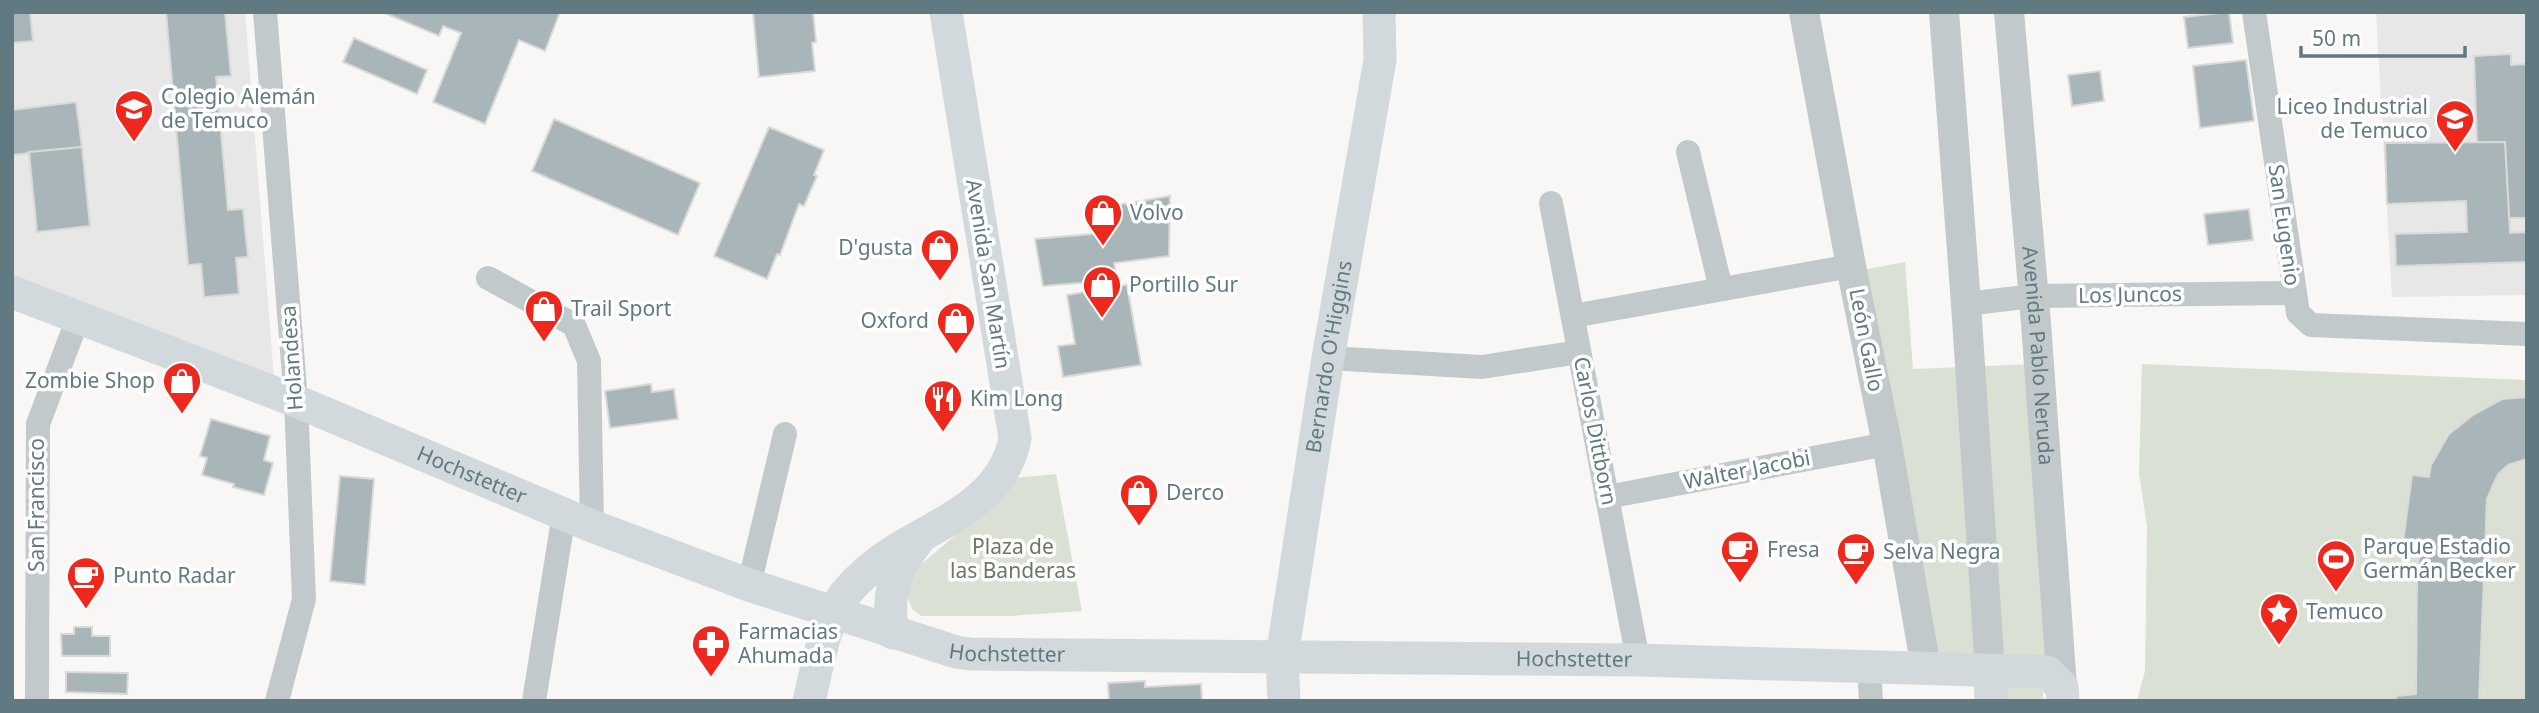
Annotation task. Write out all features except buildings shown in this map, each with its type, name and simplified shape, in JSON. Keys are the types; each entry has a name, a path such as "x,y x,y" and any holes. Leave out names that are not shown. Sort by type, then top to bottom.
{"main road":[{"name":"Avenida San Martín","path":"809,701 833,612 846,594 870,569 899,548 961,513 990,489 1007,466 1015,438 946,12"},
{"name":"Bernardo O'Higgins","path":"1283,701 1282,657 1328,358 1380,60 1379,12"},
{"name":"Hochstetter","path":"12,292 296,401 578,520 749,585 941,648 970,654 1638,660 1926,668 1990,686 2047,672 2063,694"},
{"path":"893,633 889,611 891,587 906,555 920,537"}],"street":[{"name":"Holandesa","path":"265,12 296,401 304,599 277,701"},
{"name":"León Gallo","path":"1804,12 1887,443 1926,668"},
{"path":"1944,12 1990,686"},
{"name":"Avenida Pablo Neruda","path":"2009,12 2034,296 2063,694"},
{"name":"San Eugenio","path":"2254,12 2296,303"},
{"path":"1688,152 1721,289"},
{"name":"Carlos Dittborn","path":"1552,202 1638,660"},
{"path":"1573,316 1851,266"},
{"path":"488,278 574,326 589,361 578,520 534,701"},
{"name":"Los Juncos","path":"1966,304 2034,296 2296,303 2311,325 2527,334"},
{"name":"San Francisco","path":"37,701 38,424 78,317"},
{"path":"1328,358 1482,367 1580,352"},
{"path":"749,585 785,435"},
{"name":"Walter Jacobi","path":"1607,498 1887,443"},
{"path":"1869,667 1871,701"}],"shaded area":[{"name":"Colegio Alemán de Temuco","path":"12,12 245,12 274,378 12,275"},
{"name":"Liceo Industrial de Temuco","path":"2376,12 2527,12 2527,295 2392,297"}],"green space":[{"path":"1905,262 1913,369 2033,364 2056,667 1931,660 1857,271"},
{"name":"Parque Estadio Germán Becker","path":"2142,364 2527,380 2527,701 2137,701 2145,671 2147,527 2139,473"},
{"name":"Plaza de las Banderas","path":"1056,474 1082,611 1010,616 921,616 912,609 907,596 914,570 957,534 1014,478"},
{"path":"2002,677 2036,677 2043,693 2043,701 1994,701"}],"place":[{"name":"Colegio Alemán de Temuco","path":"134,143"},
{"name":"Liceo Industrial de Temuco","path":"2455,153"},
{"name":"Volvo","path":"1103,247"},
{"name":"D'gusta","path":"940,282"},
{"name":"Portillo Sur","path":"1102,319"},
{"name":"Trail Sport","path":"544,343"},
{"name":"Oxford","path":"956,355"},
{"name":"Zombie Shop","path":"182,415"},
{"name":"Kim Long","path":"943,433"},
{"name":"Derco","path":"1139,527"},
{"name":"Fresa","path":"1740,584"},
{"name":"Selva Negra","path":"1856,586"},
{"name":"Parque Estadio Germán Becker","path":"2336,593"},
{"name":"Punto Radar","path":"86,610"},
{"name":"Temuco","path":"2279,646"},
{"name":"Farmacias Ahumada","path":"711,678"}]}
